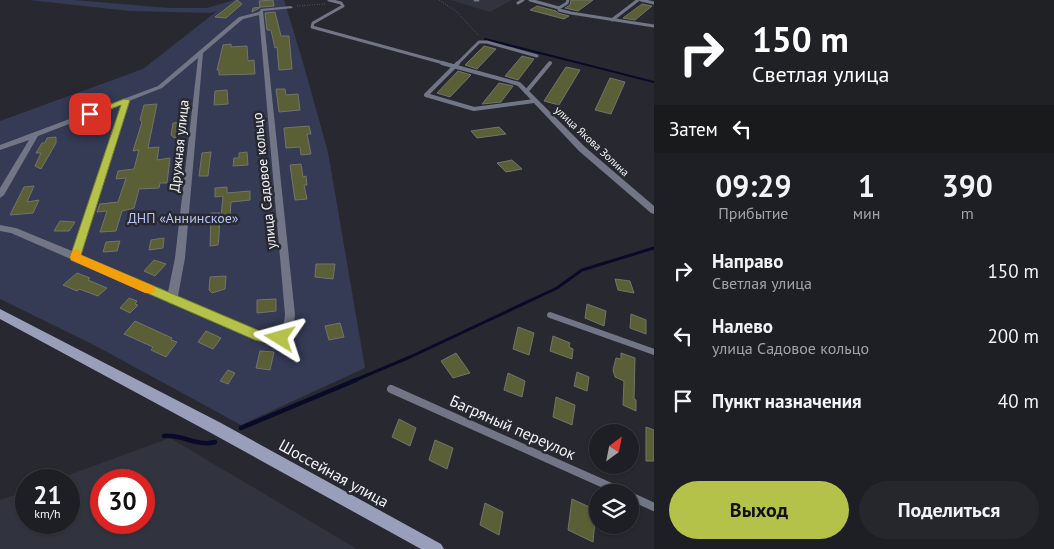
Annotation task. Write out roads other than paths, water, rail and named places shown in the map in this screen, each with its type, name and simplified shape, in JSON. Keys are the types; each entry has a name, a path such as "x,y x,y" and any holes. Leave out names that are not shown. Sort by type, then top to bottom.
{"main road":[{"name":"Шоссейная улица","path":"0,314 216,428 436,549"}],"street":[{"path":"0,148 165,84 241,18 248,15 261,14 261,10 264,9 291,7"},
{"name":"улица Садовое кольцо","path":"0,228 13,230 172,300 266,338 280,338 288,332 290,315 261,14"},
{"name":"Дружная улица","path":"172,300 181,248 201,54"},
{"name":"улица Якова Золина","path":"518,84 582,149 654,211"},
{"path":"75,257 126,100"},
{"path":"0,196 35,135"}],"lane":[{"path":"329,0 343,6 313,23 312,27 518,84"},
{"path":"518,3 522,0"},
{"path":"530,0 582,17 654,26"},
{"path":"559,8 568,0"},
{"path":"612,20 639,0 654,3"},
{"path":"534,101 474,109 426,95 479,42 537,56"},
{"path":"526,92 550,63"},
{"path":"550,315 654,352"},
{"name":"Багряный переулок","path":"391,389 604,484"},
{"path":"639,500 654,507"}],"waterway":[{"path":"485,39 654,82"},
{"path":"353,381 410,357 557,288 582,270 654,248 652,249"},
{"path":"241,428 356,380"},
{"path":"164,436 202,443 215,442"}],"park label":[{"name":"ДНП «Аннинское»","path":"183,218"}]}
